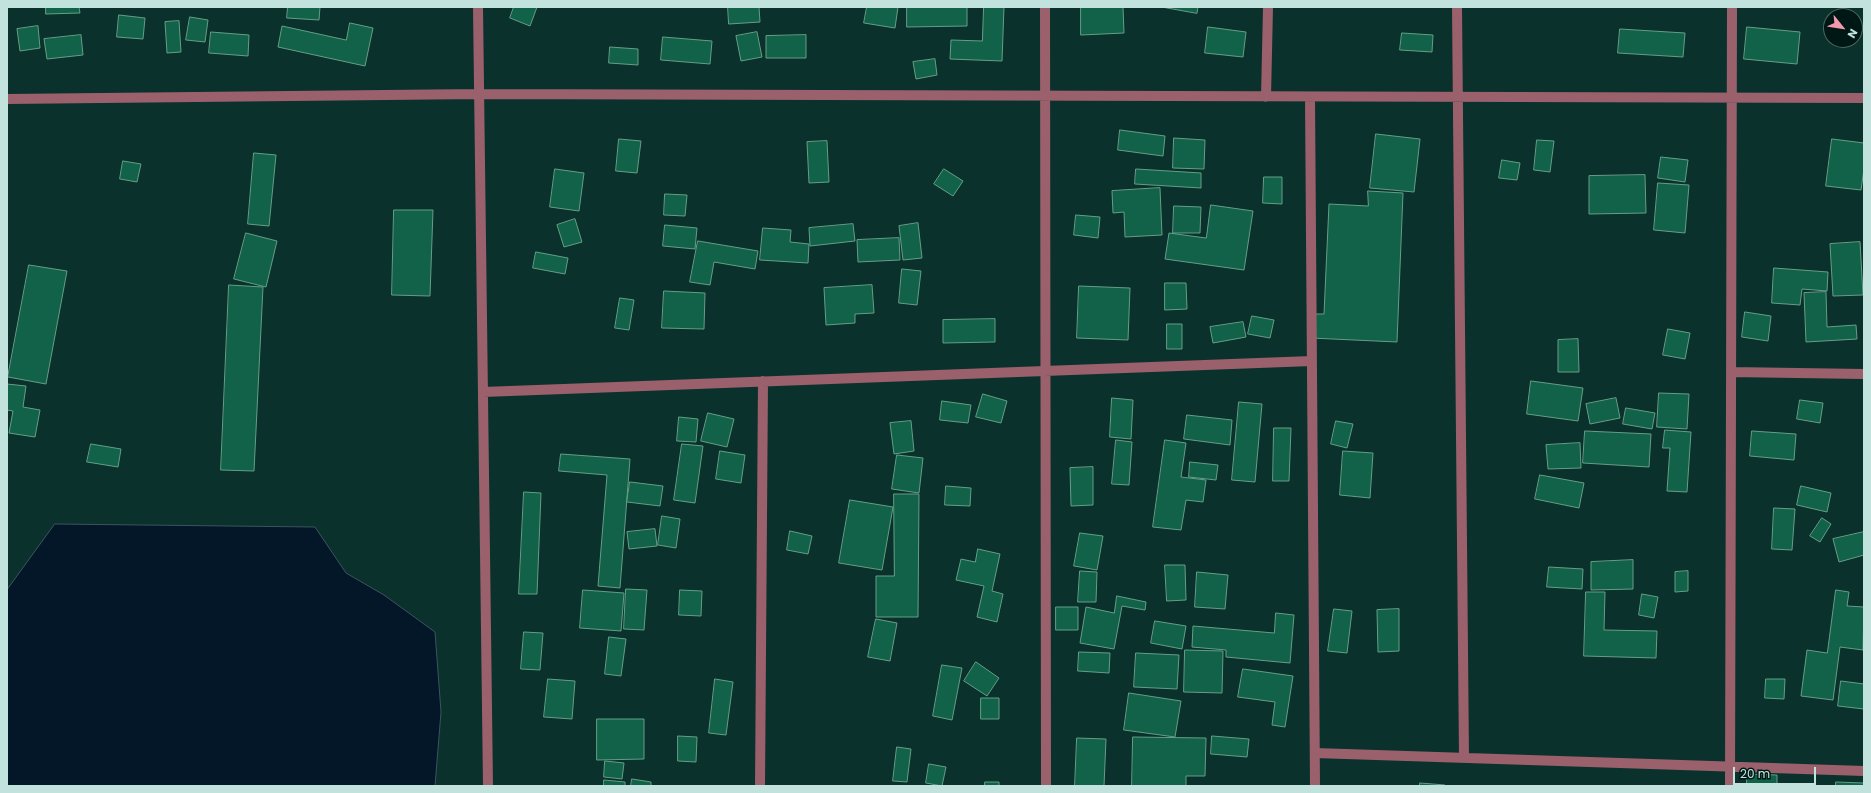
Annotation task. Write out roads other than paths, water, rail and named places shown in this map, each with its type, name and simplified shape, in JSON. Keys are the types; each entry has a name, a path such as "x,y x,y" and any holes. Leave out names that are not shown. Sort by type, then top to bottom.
{"street":[{"path":"478,7 488,786"},
{"path":"1044,7 1046,786"},
{"path":"1266,97 1268,7"},
{"path":"1457,7 1464,757"},
{"path":"1730,786 1732,7"},
{"path":"7,98 479,94 1045,97 1864,98"},
{"path":"1310,97 1315,786"},
{"path":"483,392 1312,362"},
{"path":"1731,372 1864,374"},
{"path":"760,786 762,382"},
{"path":"1315,753 1864,770"}],"water":[{"path":"55,524 315,527 346,573 384,595 435,632 441,712 435,786 7,786 7,590"}]}
